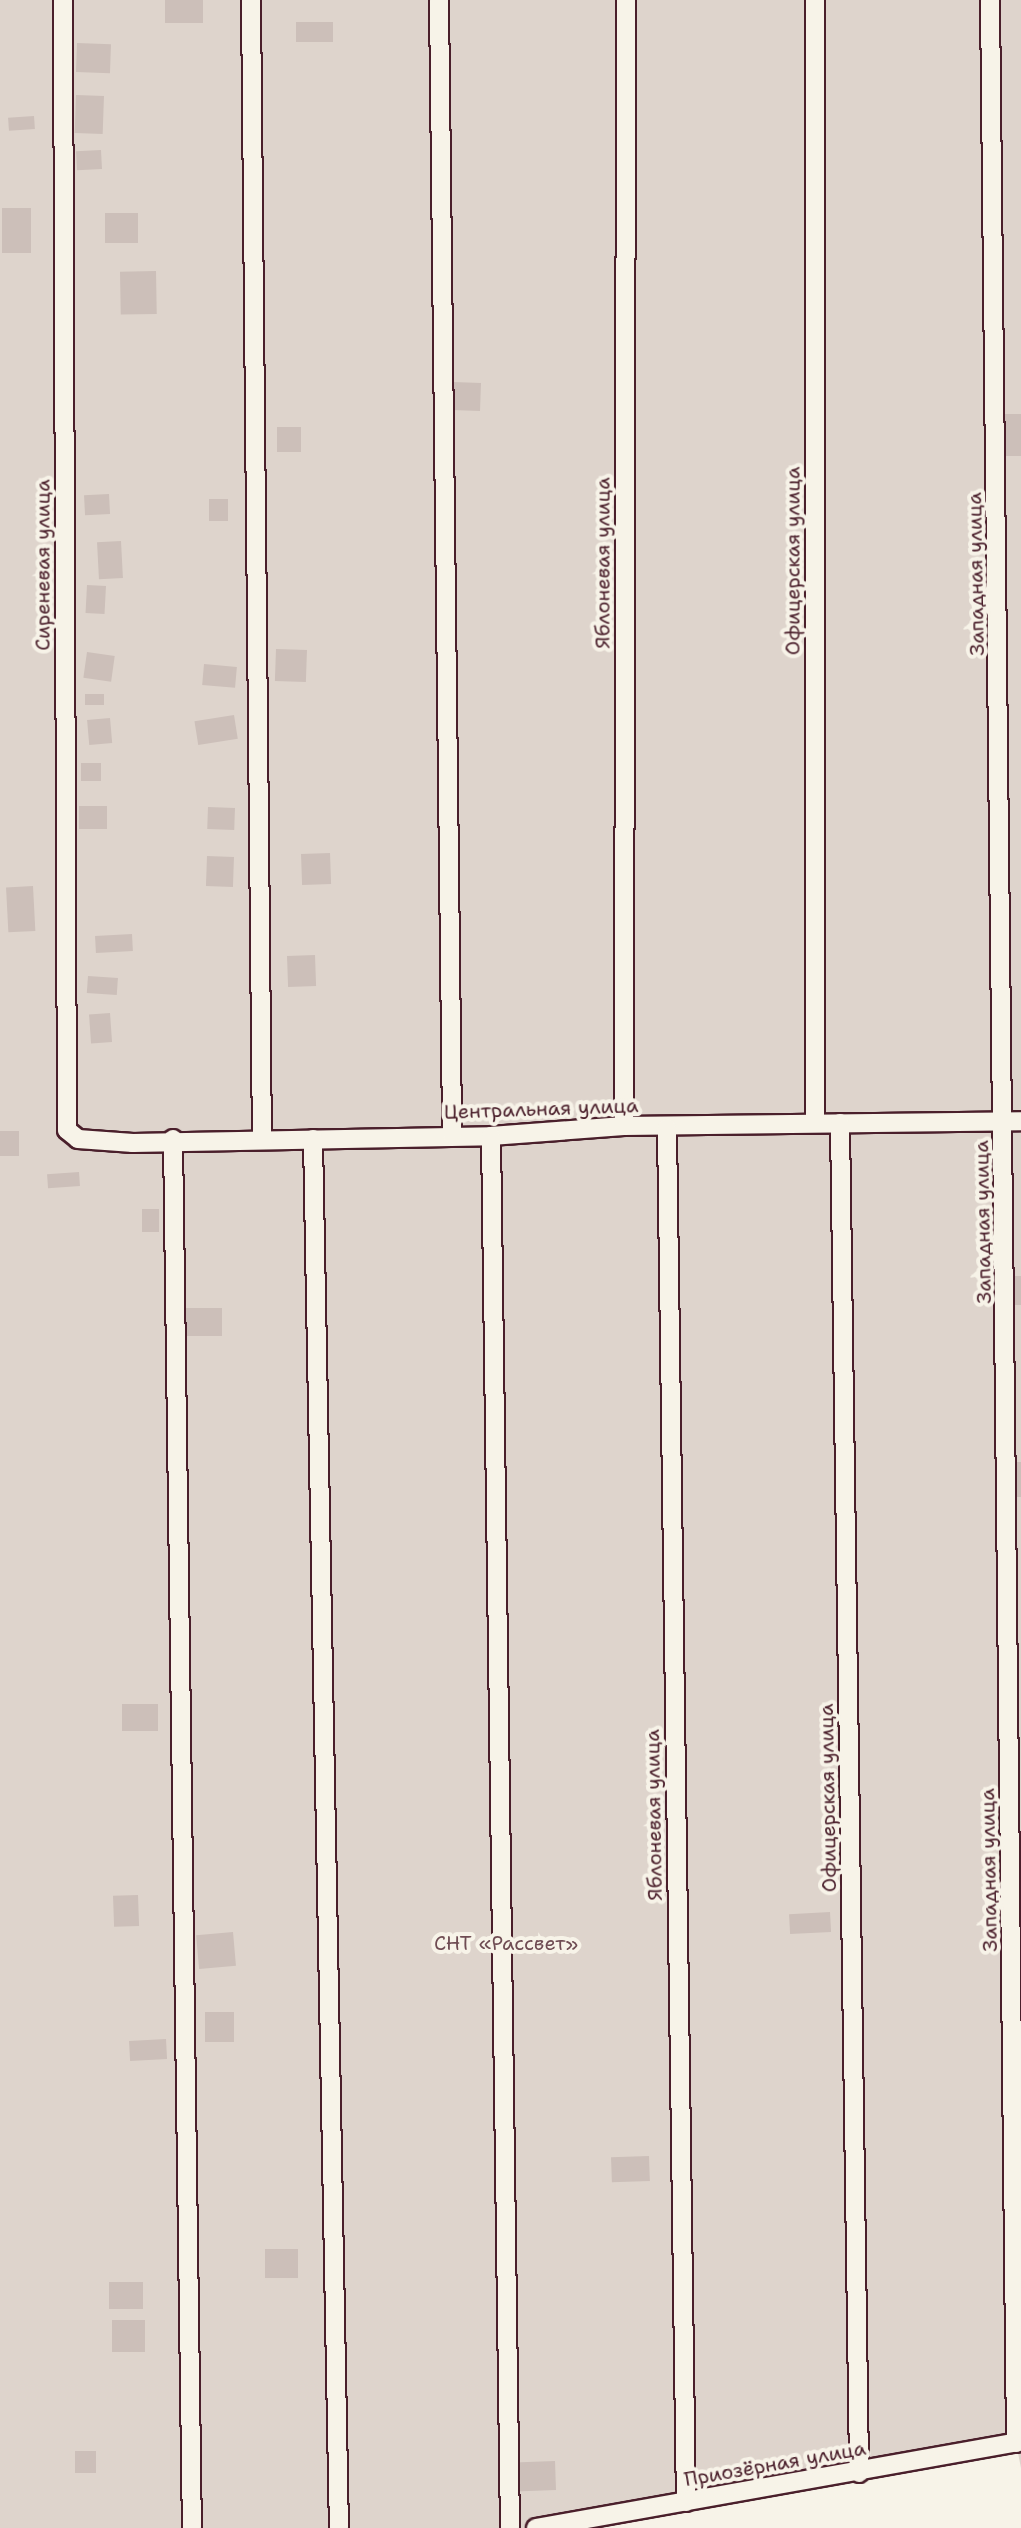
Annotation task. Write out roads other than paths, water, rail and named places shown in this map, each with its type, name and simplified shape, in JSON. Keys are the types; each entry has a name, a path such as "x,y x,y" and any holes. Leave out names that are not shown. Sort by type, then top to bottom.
{"street":[{"name":"Сиреневая улица","path":"63,0 67,1130"},
{"path":"251,0 262,1140"},
{"path":"439,0 452,1135"},
{"name":"Яблоневая улица","path":"624,1126 626,0"},
{"name":"Офицерская улица","path":"815,0 815,1123"},
{"name":"Западная улица","path":"990,0 1013,1121 1019,2442"},
{"name":"Центральная улица","path":"67,1130 93,1141 262,1140 491,1136 624,1126 667,1128 1013,1121"},
{"name":"Офицерская улица","path":"840,1123 859,2473"},
{"name":"Яблоневая улица","path":"667,1128 686,2502"},
{"path":"491,1136 510,2528"},
{"path":"173,1139 192,2528"},
{"path":"313,1139 339,2528"},
{"name":"Приозёрная улица","path":"536,2528 859,2473 1019,2442"}],"park label":[{"name":"СНТ «Рассвет»","path":"506,1943"}]}
